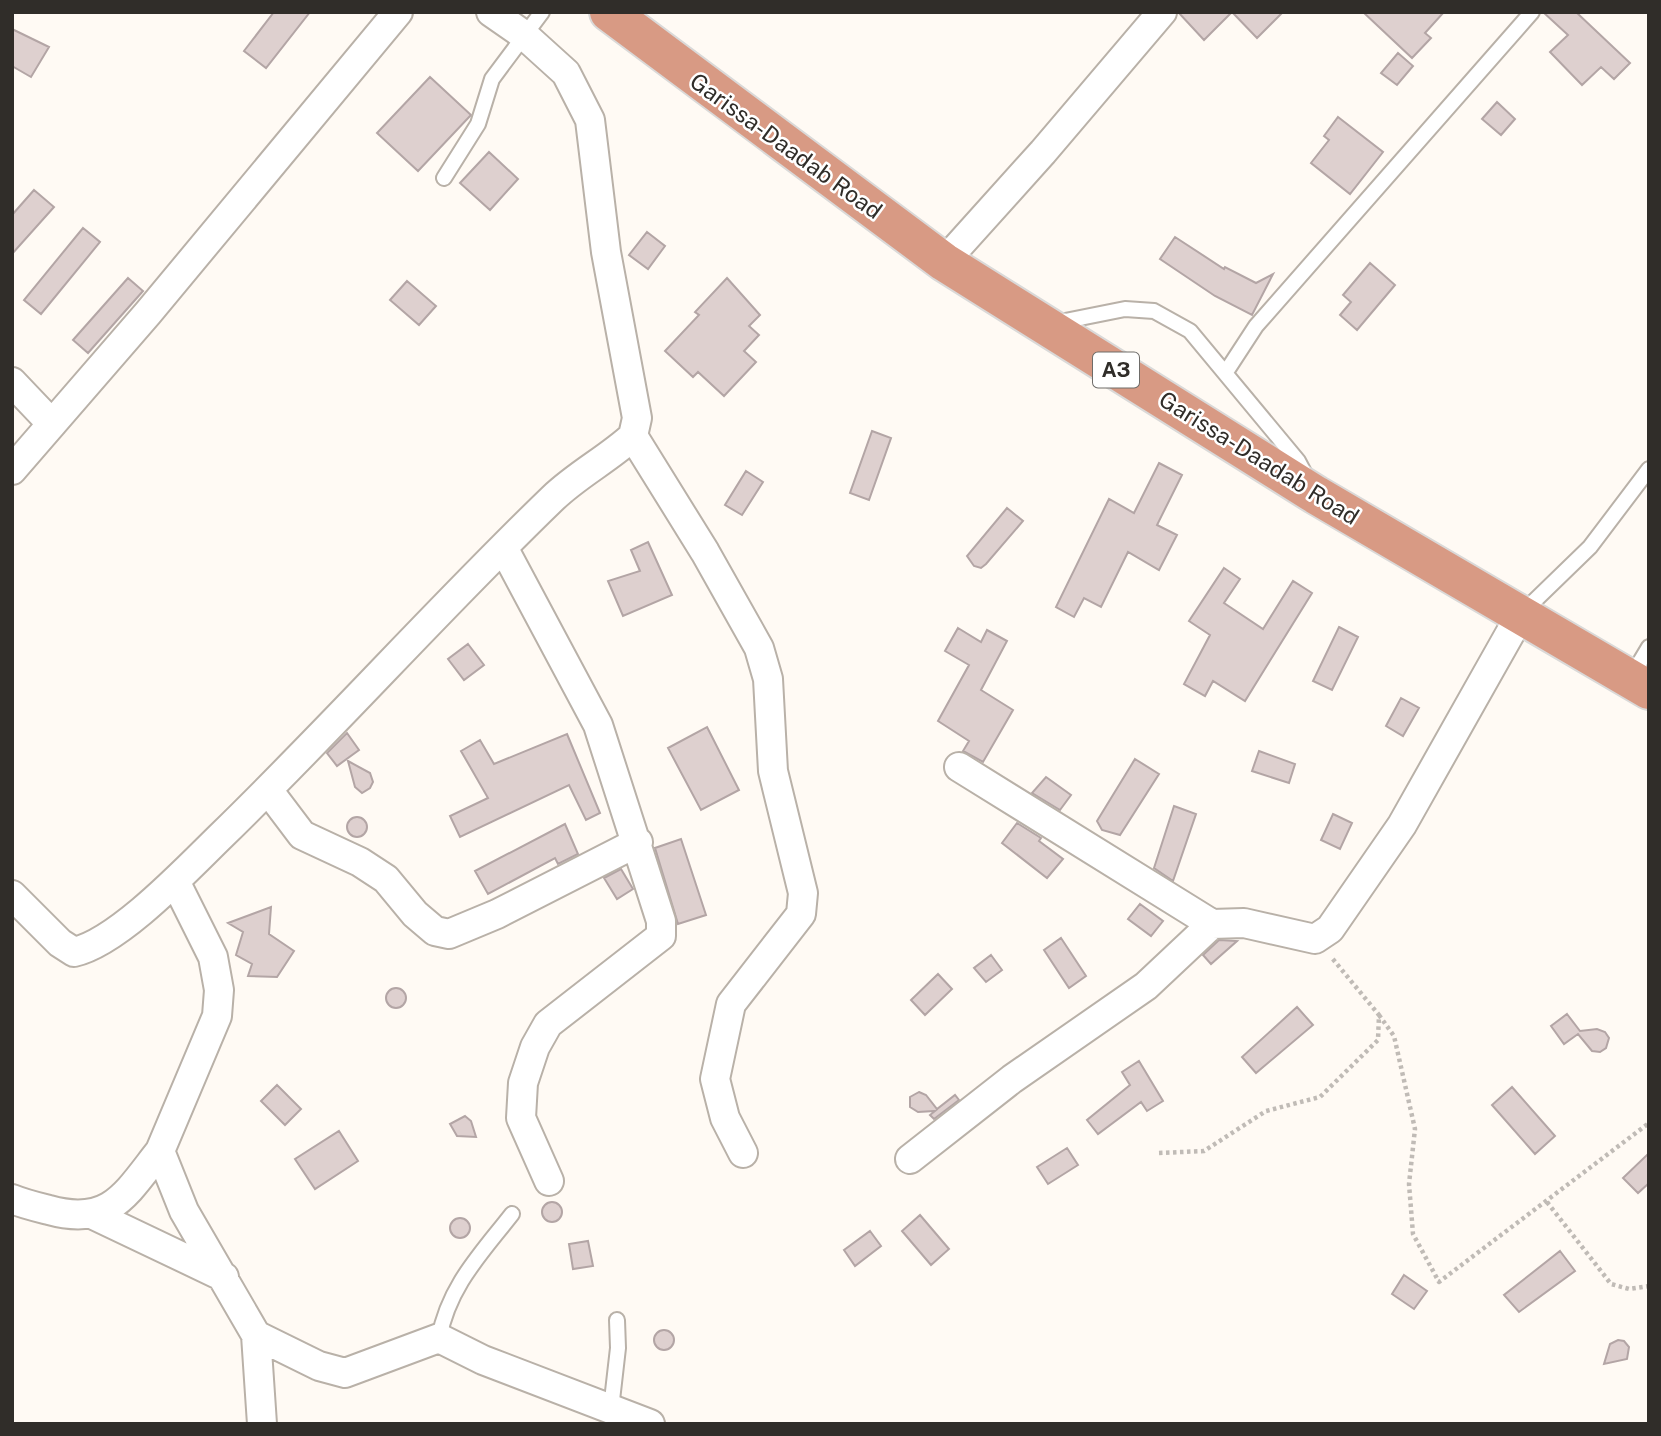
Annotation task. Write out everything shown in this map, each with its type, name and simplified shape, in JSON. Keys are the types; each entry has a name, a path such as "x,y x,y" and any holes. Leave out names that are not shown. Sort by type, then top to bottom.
{"highway":[{"name":"Garissa-Daadab Road","path":"609,12 944,262 1316,495 1521,614 1642,672"}],"street":[{"path":"12,470 398,12"},
{"path":"12,895 60,943 74,952 90,948 104,939 175,881 268,790 555,496 633,436 637,418 606,251 590,120 566,73 524,35 491,12"},
{"path":"944,262 1044,152 1162,12"},
{"path":"12,382 52,424"},
{"path":"633,436 705,552 759,648 768,679 773,771 803,893 801,914 731,1004 715,1079 724,1118 743,1153"},
{"path":"504,549 598,724 638,842 661,921 661,936 548,1024 536,1047 523,1083 521,1118 549,1181"},
{"path":"959,767 1212,924 1244,923 1315,939 1330,929 1402,825 1521,614"},
{"path":"268,790 302,835 360,862 386,879 415,914 435,931 449,934 497,914 638,842"},
{"path":"94,1215 124,1197 160,1151 217,1016 219,990 213,957 175,881"},
{"path":"910,1159 1012,1079 1146,986 1212,924"},
{"path":"160,1151 184,1211 256,1335 262,1424"},
{"path":"12,1199 67,1215 94,1215 224,1277"},
{"path":"256,1335 319,1366 345,1373 439,1338 483,1360 650,1424"}],"lane":[{"path":"444,178 478,124 492,79 542,12"},
{"path":"1226,372 1256,326 1310,262 1532,12"},
{"path":"1044,325 1125,309 1154,310 1190,331 1298,461 1316,495"},
{"path":"1521,614 1590,547 1649,469"},
{"path":"439,1338 444,1311 458,1282 512,1214"},
{"path":"611,1409 618,1348 617,1320"}],"path":[{"path":"1315,939 1394,1036 1415,1129 1409,1184 1413,1234 1439,1282 1649,1123"},
{"path":"1158,1153 1204,1151 1265,1111 1320,1097 1378,1040 1379,1015"},
{"path":"1547,1202 1611,1284 1629,1289 1649,1286"}],"building":[{"path":"274,12 310,12 266,68 244,51"},
{"path":"1178,12 1232,12 1204,40"},
{"path":"1232,12 1283,12 1257,38"},
{"path":"1363,12 1444,12 1425,33 1431,38 1412,58"},
{"path":"1543,12 1576,12 1630,63 1614,79 1601,67 1582,85 1550,52 1568,35"},
{"path":"12,29 49,47 31,77 12,66"},
{"path":"1398,53 1413,66 1397,85 1381,73"},
{"path":"430,77 471,115 418,171 377,133"},
{"path":"1497,102 1515,119 1501,135 1482,119"},
{"path":"1338,117 1383,152 1350,194 1311,163 1329,140 1324,136"},
{"path":"489,152 518,179 490,210 460,183"},
{"path":"34,190 54,207 12,254 12,215"},
{"path":"83,228 100,242 41,314 24,300"},
{"path":"647,232 665,246 648,269 629,255"},
{"path":"1175,237 1224,269 1225,267 1256,283 1273,274 1252,315 1215,296 1160,259"},
{"path":"1370,263 1395,285 1357,330 1340,315 1351,302 1343,295"},
{"path":"128,278 143,291 88,353 73,340"},
{"path":"727,278 760,315 749,326 759,335 744,351 756,362 724,396 698,372 693,377 665,351 699,315 695,312"},
{"path":"407,281 436,306 419,325 390,300"},
{"path":"872,431 891,438 869,500 850,493"},
{"path":"1159,463 1182,475 1157,525 1177,535 1159,570 1128,552 1101,607 1084,598 1074,617 1056,607 1109,499 1134,513"},
{"path":"746,471 763,482 742,515 725,505"},
{"path":"1007,508 1023,521 986,564 981,568 974,566 967,556"},
{"path":"648,542 672,595 623,616 608,581 640,571 631,550"},
{"path":"1224,568 1240,579 1224,603 1263,629 1293,581 1312,593 1245,701 1213,681 1205,696 1184,684 1210,635 1189,621"},
{"path":"1339,627 1358,637 1332,690 1313,681"},
{"path":"958,628 981,642 987,630 1007,641 981,690 1013,710 983,762 963,751 969,741 938,721 969,665 945,651"},
{"path":"468,644 484,665 464,680 448,659"},
{"path":"1401,698 1419,708 1403,736 1386,726"},
{"path":"707,727 739,790 701,810 668,748"},
{"path":"347,733 359,750 337,766 327,753"},
{"path":"567,734 600,813 586,820 569,785 460,837 450,816 488,798 461,751 480,740 494,764"},
{"path":"1259,751 1295,764 1289,783 1252,771"},
{"path":"1135,759 1159,774 1120,835 1102,830 1097,821"},
{"path":"348,761 370,773 373,782 370,788 362,793 355,787"},
{"path":"1046,777 1071,795 1060,810 1032,793"},
{"path":"1174,806 1196,814 1173,881 1154,868"},
{"path":"1333,814 1352,823 1340,849 1321,840"},
{"path":"357,817 364,820 367,827 364,834 357,837 350,834 347,827 350,820"},
{"path":"1017,823 1041,838 1039,841 1063,859 1047,878 1002,843"},
{"path":"565,824 578,854 558,864 555,858 488,894 475,871"},
{"path":"681,839 706,915 678,924 655,848"},
{"path":"621,869 633,889 617,899 604,878"},
{"path":"1140,904 1163,921 1151,936 1128,919"},
{"path":"271,907 269,934 294,951 277,977 248,976 252,964 236,955 243,932 228,923"},
{"path":"1061,938 1086,976 1069,988 1044,950"},
{"path":"1219,940 1237,941 1211,964 1203,955"},
{"path":"991,955 1002,970 986,982 974,968"},
{"path":"938,974 952,989 925,1015 911,1000"},
{"path":"396,988 403,991 406,998 403,1005 396,1008 389,1005 386,998 389,991"},
{"path":"1297,1007 1313,1025 1256,1073 1242,1057"},
{"path":"1567,1014 1580,1031 1597,1029 1605,1032 1609,1038 1606,1048 1600,1052 1592,1051 1578,1034 1564,1044 1551,1026"},
{"path":"1139,1061 1163,1101 1147,1111 1141,1102 1098,1134 1087,1120 1130,1085 1122,1072"},
{"path":"277,1085 301,1109 285,1125 261,1101"},
{"path":"1512,1087 1555,1136 1535,1154 1492,1105"},
{"path":"919,1092 926,1095 937,1109 955,1095 959,1100 934,1119 930,1115 935,1111 918,1112 910,1107 910,1097"},
{"path":"465,1116 471,1121 476,1137 457,1136 450,1124"},
{"path":"339,1131 358,1161 315,1189 295,1159"},
{"path":"1067,1148 1078,1165 1048,1184 1037,1167"},
{"path":"1649,1153 1649,1183 1638,1193 1623,1178"},
{"path":"552,1202 559,1205 562,1212 559,1219 552,1222 545,1219 542,1212 545,1205"},
{"path":"920,1215 949,1249 931,1265 902,1231"},
{"path":"460,1218 467,1221 470,1228 467,1235 460,1238 453,1235 450,1228 453,1221"},
{"path":"870,1231 881,1246 855,1266 844,1250"},
{"path":"588,1241 593,1266 573,1269 569,1244"},
{"path":"1560,1251 1575,1271 1519,1312 1504,1295"},
{"path":"1404,1275 1427,1291 1414,1309 1392,1294"},
{"path":"664,1330 671,1333 674,1340 671,1347 664,1350 657,1347 654,1340 657,1333"},
{"path":"1618,1340 1624,1341 1629,1347 1627,1359 1604,1364 1610,1344"}]}
